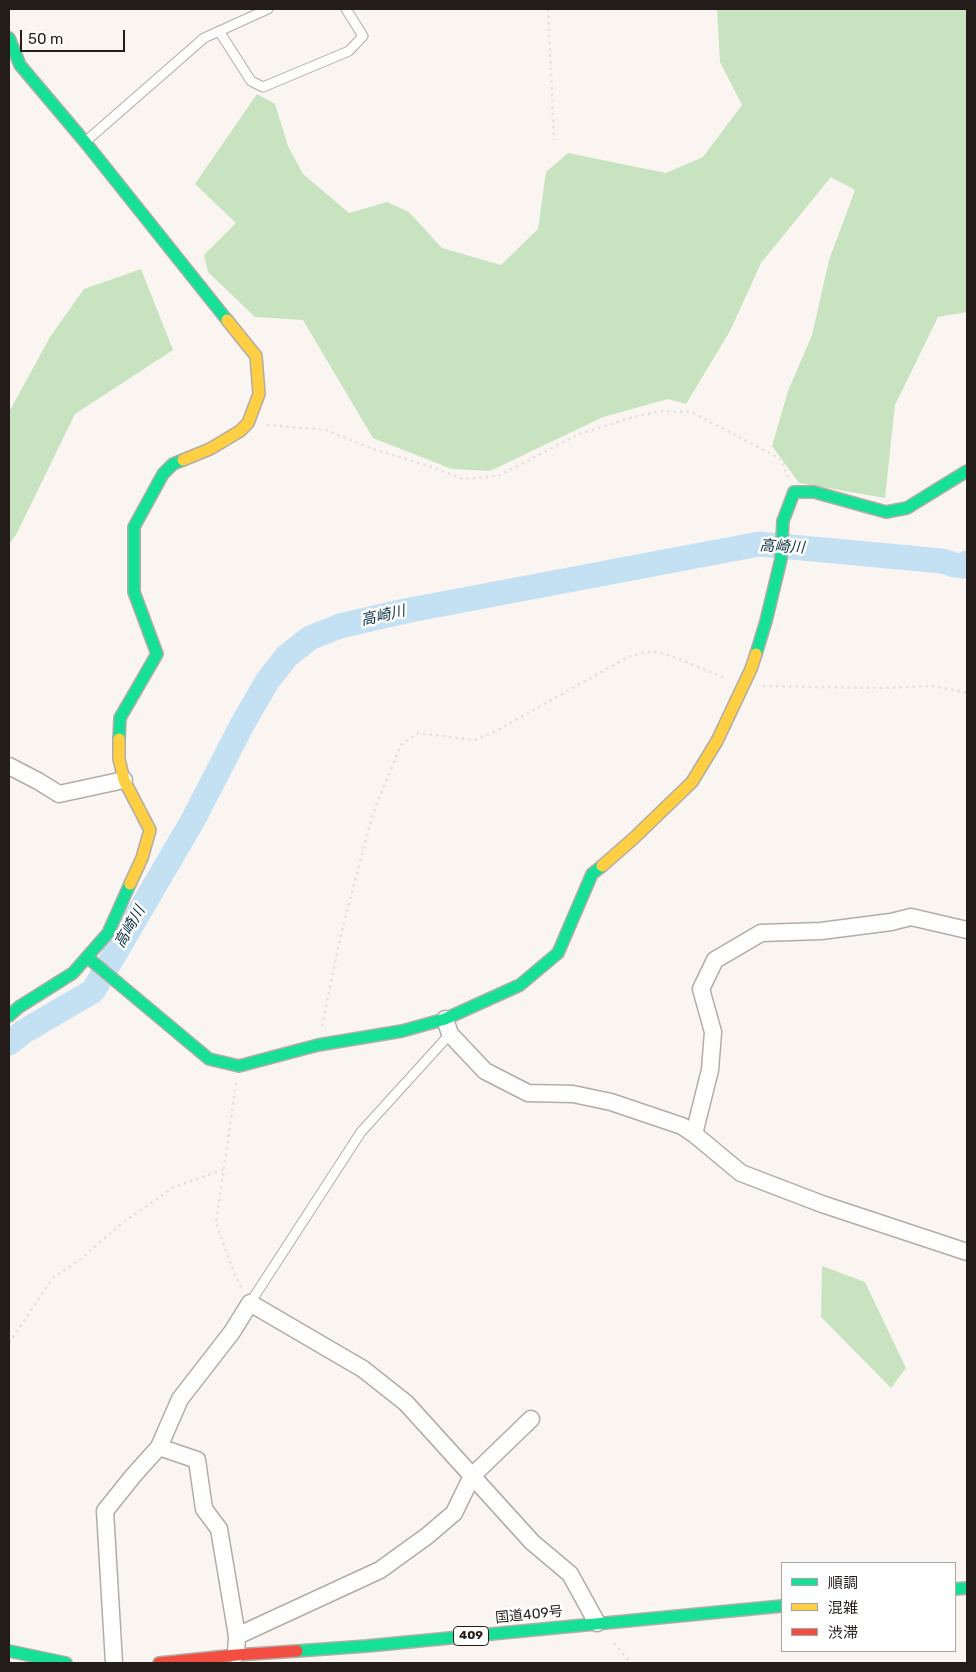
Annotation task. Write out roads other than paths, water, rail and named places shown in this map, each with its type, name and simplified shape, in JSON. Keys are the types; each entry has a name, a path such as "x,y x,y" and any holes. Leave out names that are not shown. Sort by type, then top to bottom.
{"main road":[{"path":"9,38 20,65 85,142 256,356 259,394 248,423 240,431 210,449 173,464 163,474 134,527 134,592 157,654 120,718 119,759 124,780 150,830 142,858 108,933 68,977 19,1007 9,1016"},
{"path":"88,957 210,1059 239,1066 318,1045 402,1031 447,1026 520,985 558,952 592,874 634,838 692,782 717,741 751,669 766,621 781,559 783,521 794,492 814,492 886,512 906,508 967,471"},
{"name":"国道409号","path":"159,1663 236,1655 367,1646 781,1606"},
{"path":"9,1651 66,1663"}],"street":[{"path":"9,766 59,794 124,780"},
{"path":"694,1134 710,1070 713,1032 701,989 715,960 761,933 821,931 891,922 911,917 967,930"},
{"path":"447,1026 485,1071 528,1093 573,1094 611,1102 682,1126 741,1173 822,1204 967,1252"},
{"path":"114,1663 105,1511 159,1447 180,1399 232,1332 250,1303 363,1369 406,1403 532,1542 570,1574 597,1623"},
{"path":"237,1636 380,1570 427,1536 454,1513 472,1476 531,1419"},
{"path":"159,1447 198,1460 204,1509 219,1529 237,1636 236,1655"}],"lane":[{"path":"85,142 204,38 268,9"},
{"path":"219,31 251,82 263,87 349,51 363,36 346,9"},
{"path":"250,1303 361,1132 447,1026"}],"waterway":[{"name":"高崎川","path":"9,1043 23,1032 93,991 193,820 243,723 268,680 287,656 310,638 340,626 405,611 759,544 942,561 963,566 967,563"}]}
